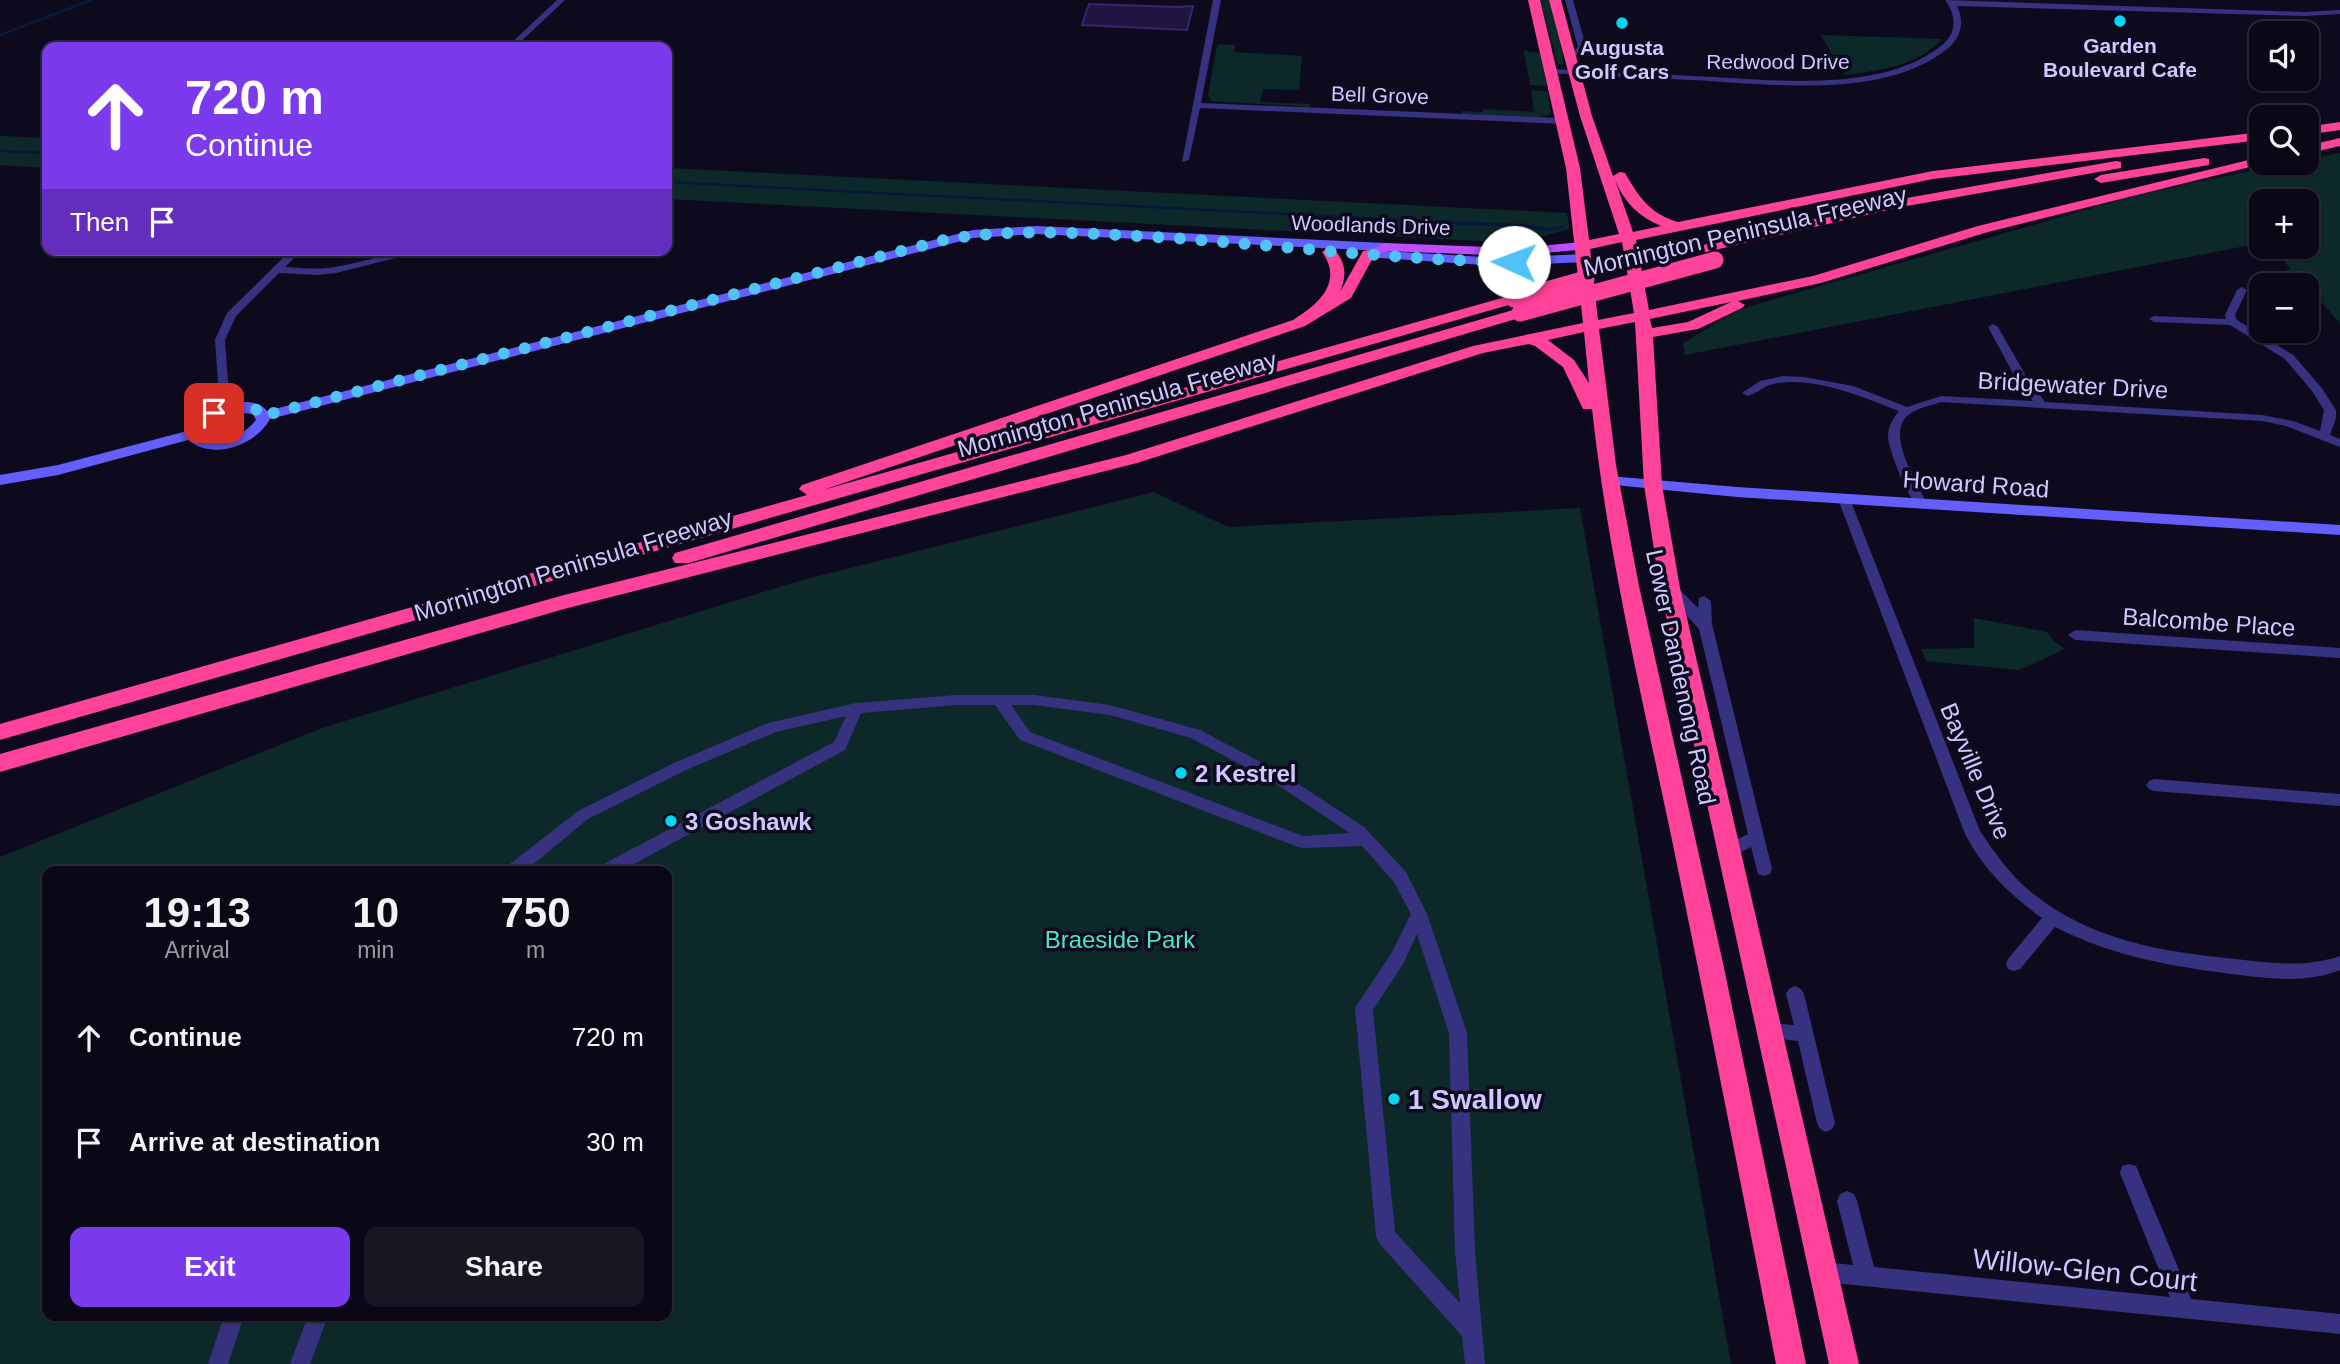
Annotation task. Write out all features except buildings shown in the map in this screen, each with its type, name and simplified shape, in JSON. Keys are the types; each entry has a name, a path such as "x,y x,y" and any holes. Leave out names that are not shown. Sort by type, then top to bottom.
{"highway":[{"name":"Lower Dandenong Road","path":"1534,0 1589,244 1590,326 1608,473 1629,586 1710,963 1791,1364"},
{"name":"Lower Dandenong Road","path":"1555,0 1591,130 1628,238 1644,326 1653,485 1670,588 1844,1364"},
{"path":"2319,129 2340,126"},
{"path":"1591,130 1588,172 1592,206"},
{"path":"1591,130 1615,165 1628,196 1635,204 1659,220 1679,227"},
{"path":"1589,244 1933,175 2249,138"},
{"name":"Mornington Peninsula Freeway","path":"0,732 1517,306 1711,254 1901,204 2249,139"},
{"path":"2319,143 2340,140"},
{"path":"2319,146 2340,140"},
{"name":"Mornington Peninsula Freeway","path":"1711,254 2112,177 2249,154"},
{"path":"0,762 564,602 1131,459 1449,357 1590,326 1692,326 1728,309 1799,284 1983,229 2249,164"},
{"path":"1315,315 1331,295 1338,278 1336,264 1329,251"},
{"path":"541,579 1184,360 1280,330 1315,315 1346,295 1368,254"},
{"name":"Mornington Peninsula Freeway","path":"0,762 1517,306"},
{"path":"1529,338 1556,352 1577,372 1608,473"}],"main road":[{"name":"Woodlands Drive","path":"1385,247 1514,252 1589,244"},
{"path":"1368,254 1385,247"}],"street":[{"path":"516,42 561,0"},
{"path":"1185,160 1217,0"},
{"path":"1568,53 1576,52 1582,47 1569,0"},
{"path":"1951,2 2305,14 2340,12"},
{"name":"Redwood Drive","path":"1549,71 1771,82 1857,79 1896,72 1928,61 1945,50 1956,37 1958,21 1951,2"},
{"name":"Bell Grove","path":"1196,105 1563,121"},
{"name":"Woodlands Drive","path":"262,416 973,234 1036,230 1385,247"},
{"name":"Woodlands Drive","path":"1240,242 1368,254 1507,262 1589,244"},
{"path":"224,410 220,340 231,315 291,256"},
{"path":"276,270 336,270 396,256"},
{"path":"2242,290 2230,315 2232,322 2242,331 2289,357 2317,390 2330,410 2324,436"},
{"path":"2154,319 2232,322"},
{"path":"1993,327 2021,377 2042,404"},
{"path":"1748,393 1768,383 1816,382 1858,390 1906,410 1895,422 1893,438 1921,504"},
{"name":"Bridgewater Drive","path":"1906,410 1941,400 2262,418 2340,443"},
{"path":"253,408 262,416 259,427 251,434 229,443 200,443 193,435 198,424 224,410 253,408"},
{"path":"0,480 58,470 193,435"},
{"name":"Howard Road","path":"1608,473 1653,485 2340,530"},
{"name":"Bayville Drive","path":"1844,499 1973,834 2009,881 2053,917 2126,950 2167,960 2286,972 2323,969 2340,963"},
{"name":"Lower Dandenong Road","path":"1670,588 1706,628"},
{"name":"Lower Dandenong Road","path":"1704,601 1706,628 1764,869"},
{"name":"Balcombe Place","path":"2075,635 2340,653"},
{"path":"999,700 1025,736 1303,842 1366,839"},
{"path":"520,866 583,816 681,766 773,727 856,708 1034,700 1110,710 1195,734 1278,778 1359,831 1400,877 1419,914 1458,1033 1465,1251 1475,1364"},
{"path":"615,866 840,746 856,708"},
{"path":"2154,785 2340,800"},
{"path":"1728,852 1756,837"},
{"path":"1419,914 1397,959 1364,1008 1386,1236 1472,1332"},
{"path":"2014,964 2053,917"},
{"path":"1795,995 1826,1123"},
{"path":"1769,1031 1805,1034"},
{"path":"2129,1173 2185,1309"},
{"path":"1847,1201 1866,1276"},
{"name":"Willow-Glen Court","path":"1824,1272 2340,1324"},
{"path":"218,1364 232,1321"},
{"path":"300,1364 316,1321"}],"green space":[{"path":"1540,0 1552,0 1563,44 1563,65 1558,64"},
{"path":"1821,35 1942,39 1921,55 1896,66 1844,75"},
{"path":"1217,45 1235,45 1234,52 1302,56 1299,90 1263,89 1260,102 1310,104 1310,107 1211,101 1208,95"},
{"path":"1524,51 1540,53 1547,86 1530,85"},
{"path":"1533,90 1548,92 1551,114 1540,117 1462,114 1462,111 1483,112 1483,109 1534,112"},
{"path":"0,136 42,138 42,168 0,165"},
{"path":"2340,153 2340,323 2319,300 2319,273 2282,273 2290,268 2282,259 2319,259 2319,189 2249,189 2249,245 1685,355 1683,343 1739,310 2141,194 2249,171 2249,175 2319,175 2319,157"},
{"path":"672,168 1567,213 1569,229 1518,243 672,199"},
{"name":"Braeside Park","path":"1154,492 1228,527 1580,508 1731,1364 0,1364 0,857 322,728 799,581"},
{"path":"1974,618 2047,632 2065,649 2019,670 1926,661 1921,649 1974,648"}],"waterway":[{"path":"0,35 91,0"},
{"path":"0,151 42,153"},
{"path":"672,182 1479,224"},
{"path":"1445,222 1528,226 1550,230 1562,227"}],"place":[{"name":"Garden Boulevard Cafe","path":"2120,21"},
{"name":"Augusta Golf Cars","path":"1622,23"},
{"name":"2 Kestrel","path":"1181,773"},
{"name":"3 Goshawk","path":"671,821"},
{"name":"1 Swallow","path":"1394,1099"}],"route":[{"path":"214,413 245,407 259,410 262,416 973,234 1036,230 1514,262"}]}
